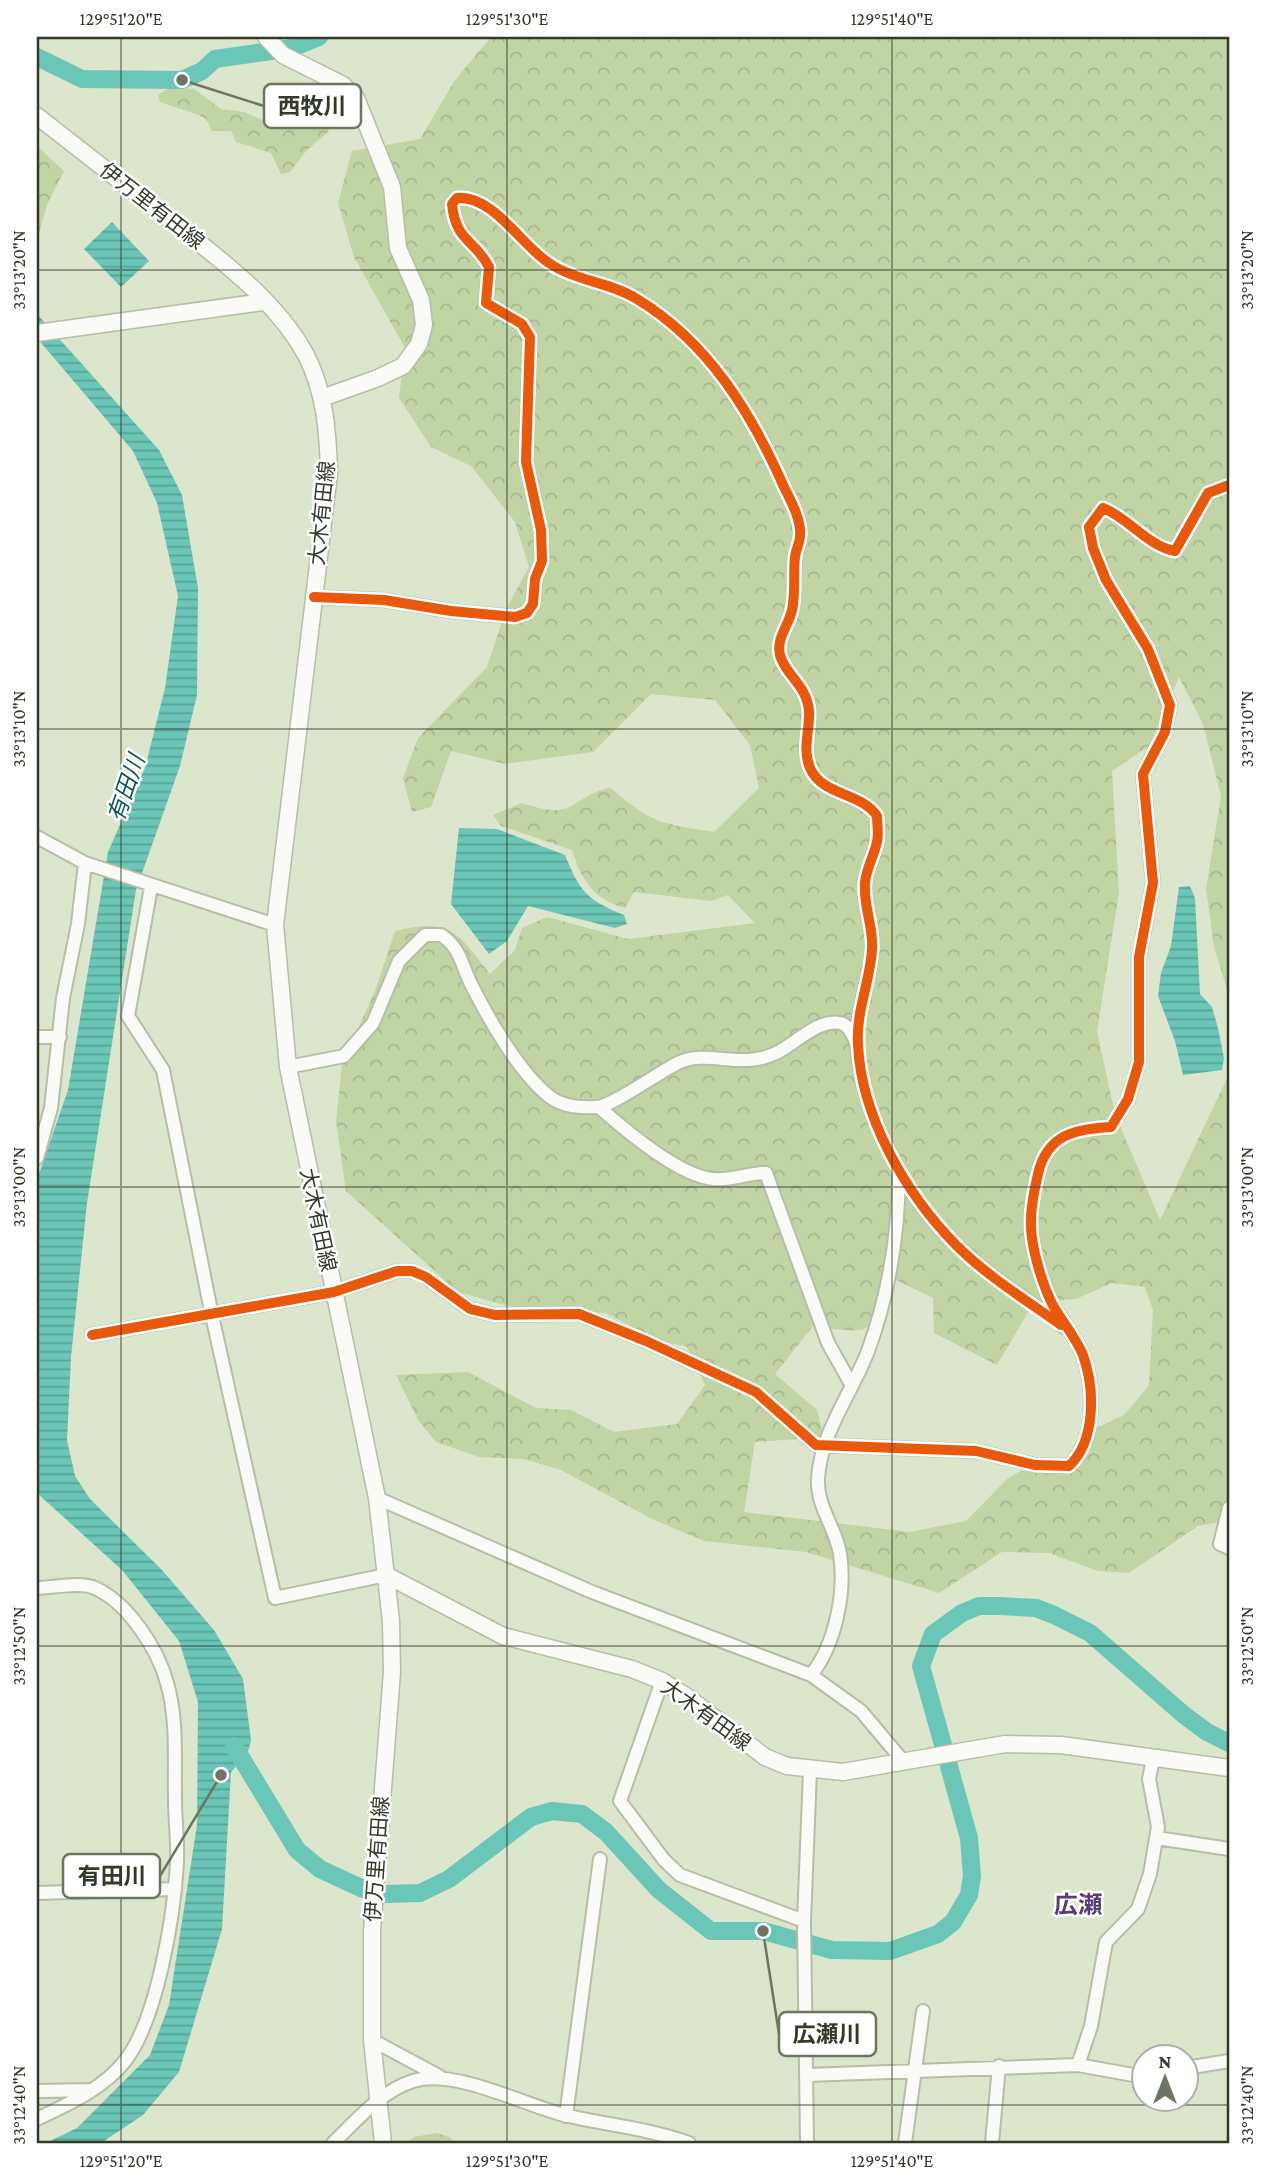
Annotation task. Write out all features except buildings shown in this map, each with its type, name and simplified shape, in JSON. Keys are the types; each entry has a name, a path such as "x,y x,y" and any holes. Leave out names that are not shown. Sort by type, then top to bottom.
{"main road":[{"path":"268,40 283,55 343,85 356,98 392,187 398,248 421,300 424,325 419,344 403,366 378,379 322,398"},
{"name":"伊万里有田線","path":"37,116 224,263 263,302"},
{"path":"37,333 263,302"},
{"name":"大木有田線","path":"263,302 289,327 307,357 322,398 328,430 329,473 275,925 288,1068 377,1498 386,1575 503,1636 632,1669 662,1681 689,1698 765,1757 810,1771 843,1772 1005,1744 1061,1745 1229,1768"},
{"name":"伊万里有田線","path":"383,2143 372,2040 372,1931 392,1672 386,1575"}],"street":[{"path":"314,597 384,600 451,611 515,617 527,613 533,604 535,579 542,561 541,530 526,462 530,337 522,324 486,303 489,267 464,240 453,222 452,204 457,198 470,197 490,210 549,264 622,290 680,332 733,388 766,448 793,507 801,534 795,555 792,610 780,640 780,657 806,696 809,712 806,755 811,770 829,788 860,801 877,816 878,840 865,880 865,906 872,930 872,953 860,1003 858,1045 873,1116 899,1169 936,1222 957,1246 1072,1334"},
{"path":"92,1335 211,1311 334,1292 397,1271 412,1271 426,1277 470,1309 495,1315 579,1314 646,1341 756,1392 816,1444 825,1447 976,1451 1035,1465 1069,1466 1077,1459 1088,1435 1090,1404 1086,1368 1072,1334 1054,1306 1043,1278 1032,1239 1031,1204 1042,1157 1058,1138 1088,1128 1111,1127 1128,1099 1139,1062 1139,957 1153,883 1143,774 1165,732 1170,705 1148,649 1106,580 1093,548 1089,527 1103,508 1160,548 1175,551 1208,494 1229,485"},
{"path":"37,837 88,864 151,887 275,925"},
{"path":"37,1158 51,1108 63,998 88,864"},
{"path":"151,887 128,1016 163,1070 211,1311 275,1598 386,1575"},
{"path":"288,1068 344,1056 373,1024 407,950 425,935 441,935 459,953 478,997 536,1082 551,1098 573,1107 600,1108 681,1062 701,1058 749,1061 773,1054 828,1023 841,1023 849,1028 858,1045"},
{"path":"37,1037 60,1037"},
{"path":"600,1108 624,1129 689,1172 710,1179 766,1173 828,1343 851,1384"},
{"path":"811,1675 827,1649 840,1596 840,1554 818,1492 825,1447 867,1353 886,1294 895,1253 899,1169"},
{"path":"377,1498 592,1592 811,1675 861,1711 903,1761"},
{"path":"1229,1508 1220,1544 1229,1548"},
{"path":"37,1588 92,1586 110,1597 128,1616 157,1656 167,1682 173,1713 177,1774 175,1889 162,1959 138,2039 125,2061 105,2082 37,2119"},
{"path":"662,1681 620,1801 664,1860 680,1875 699,1885 804,1921"},
{"path":"1078,2065 1091,2026 1106,1941 1138,1909 1150,1874 1157,1838 1149,1779 1153,1759"},
{"path":"807,2143 804,1921 810,1771"},
{"path":"1157,1838 1229,1849"},
{"path":"566,2116 600,1859"},
{"path":"37,1893 175,1889"},
{"path":"905,2143 923,2011"},
{"path":"372,2040 421,2069 449,2080 566,2116 660,2133 689,2143"},
{"path":"1200,2066 1229,2061"},
{"path":"807,2075 1078,2065 1130,2074"},
{"path":"992,2143 999,2066"},
{"path":"333,2143 378,2100 411,2082 430,2078 449,2080"},
{"path":"37,2091 92,2090"}],"green space":[{"path":"491,37 1229,37 1229,996 1214,947 1206,889 1221,796 1203,724 1179,677 1149,746 1112,771 1119,893 1097,1031 1115,1114 1160,1220 1229,1074 1229,1525 1219,1522 1198,1526 1129,1573 1098,1571 1049,1553 1002,1552 939,1593 806,1552 704,1541 652,1519 561,1470 524,1459 479,1457 436,1442 418,1420 396,1375 468,1372 536,1408 571,1410 614,1432 677,1424 705,1385 687,1347 662,1341 605,1313 515,1308 458,1292 346,1191 336,1121 342,1064 375,991 395,931 414,927 441,927 460,938 490,974 515,950 522,928 547,917 628,939 755,923 728,895 711,901 634,892 625,908 614,904 590,887 572,850 501,826 493,815 522,803 562,810 610,787 636,808 657,820 714,832 759,788 750,745 715,700 651,694 593,752 505,764 451,751 431,807 412,812 403,778 418,738 487,667 506,609 529,567 515,522 471,466 431,447 399,398 405,348 354,257 338,203 352,151 420,139 455,80","holes":["896,1280 933,1298 934,1333 997,1365 1034,1302 1076,1299 1112,1283 1145,1287 1153,1310 1149,1385 1124,1415 1098,1427 1071,1472 1024,1469 1008,1478 966,1521 910,1532 744,1512 755,1442 824,1437 817,1410 775,1374 813,1326 848,1330 867,1327 880,1312"]},
{"path":"170,87 194,89 221,109 244,112 267,122 272,110 281,103 329,113 332,121 328,132 307,150 290,172 281,174 271,153 236,142 231,131 212,131 206,119 199,115 160,102 158,95"},
{"path":"37,146 64,171 47,205 37,240"},
{"path":"436,2133 450,2137 455,2143 407,2143 414,2137"}],"water":[{"path":"112,222 149,261 121,287 84,249"},
{"path":"37,314 159,450 182,495 198,588 197,695 180,766 136,890 87,1203 71,1357 67,1440 75,1476 90,1499 161,1569 214,1630 243,1679 251,1740 244,1768 238,1764 231,1772 222,1929 179,2072 143,2115 101,2143 46,2143 77,2128 150,2055 169,2005 197,1825 198,1702 179,1641 122,1570 37,1493 37,1180 68,1090 108,852 145,768 165,688 178,596 157,503 133,451 37,338"},
{"path":"459,828 497,829 565,855 575,878 586,893 624,915 627,924 615,928 528,906 507,941 489,954 451,904"},
{"path":"1190,886 1195,898 1200,994 1212,1007 1224,1058 1222,1070 1183,1075 1175,1041 1158,996 1161,973 1171,946 1179,887"}],"waterway":[{"path":"37,57 82,79 182,80 202,71 215,59 292,48 319,37"},
{"path":"234,1746 297,1850 320,1869 363,1889 386,1894 420,1893 449,1879 531,1817 552,1811 582,1814 606,1832 659,1890 711,1931 763,1931 832,1950 890,1951 938,1934 953,1922 969,1895 972,1876 969,1838 921,1666 933,1634 962,1613 979,1606 999,1606 1036,1608 1054,1615 1090,1633 1184,1715 1207,1732 1229,1743"}],"cycle path":[{"path":"314,597 384,600 451,611 515,617 527,613 533,604 535,579 542,561 541,530 526,462 530,337 522,324 486,303 489,267 458,226 452,204 457,198 483,204 549,263 570,274 627,293 662,316 685,336 725,381 742,406 771,459 798,518 800,537 795,557 793,604 779,649 786,669 800,687 807,702 807,754 810,768 823,784 861,802 877,816 878,839 865,883 872,950 858,1032 861,1072 877,1126 904,1178 956,1245 994,1277 1061,1325"},
{"path":"92,1335 334,1292 397,1271 412,1271 426,1277 470,1309 495,1315 579,1314 646,1341 756,1392 816,1445 976,1451 1035,1465 1069,1466 1078,1455 1088,1429 1091,1414 1090,1383 1083,1355 1055,1309 1040,1274 1032,1238 1032,1206 1038,1174 1048,1150 1074,1132 1111,1127 1128,1099 1139,1062 1139,957 1153,883 1143,774 1165,732 1170,705 1148,649 1106,580 1093,548 1089,527 1103,508 1156,544 1175,551 1208,493 1229,485"}],"place":[{"name":"西牧川","path":"182,80"},
{"name":"有田川","path":"221,1775"},
{"name":"広瀬川","path":"763,1931"}],"district":[{"name":"広瀬","path":"1078,1904"}]}
